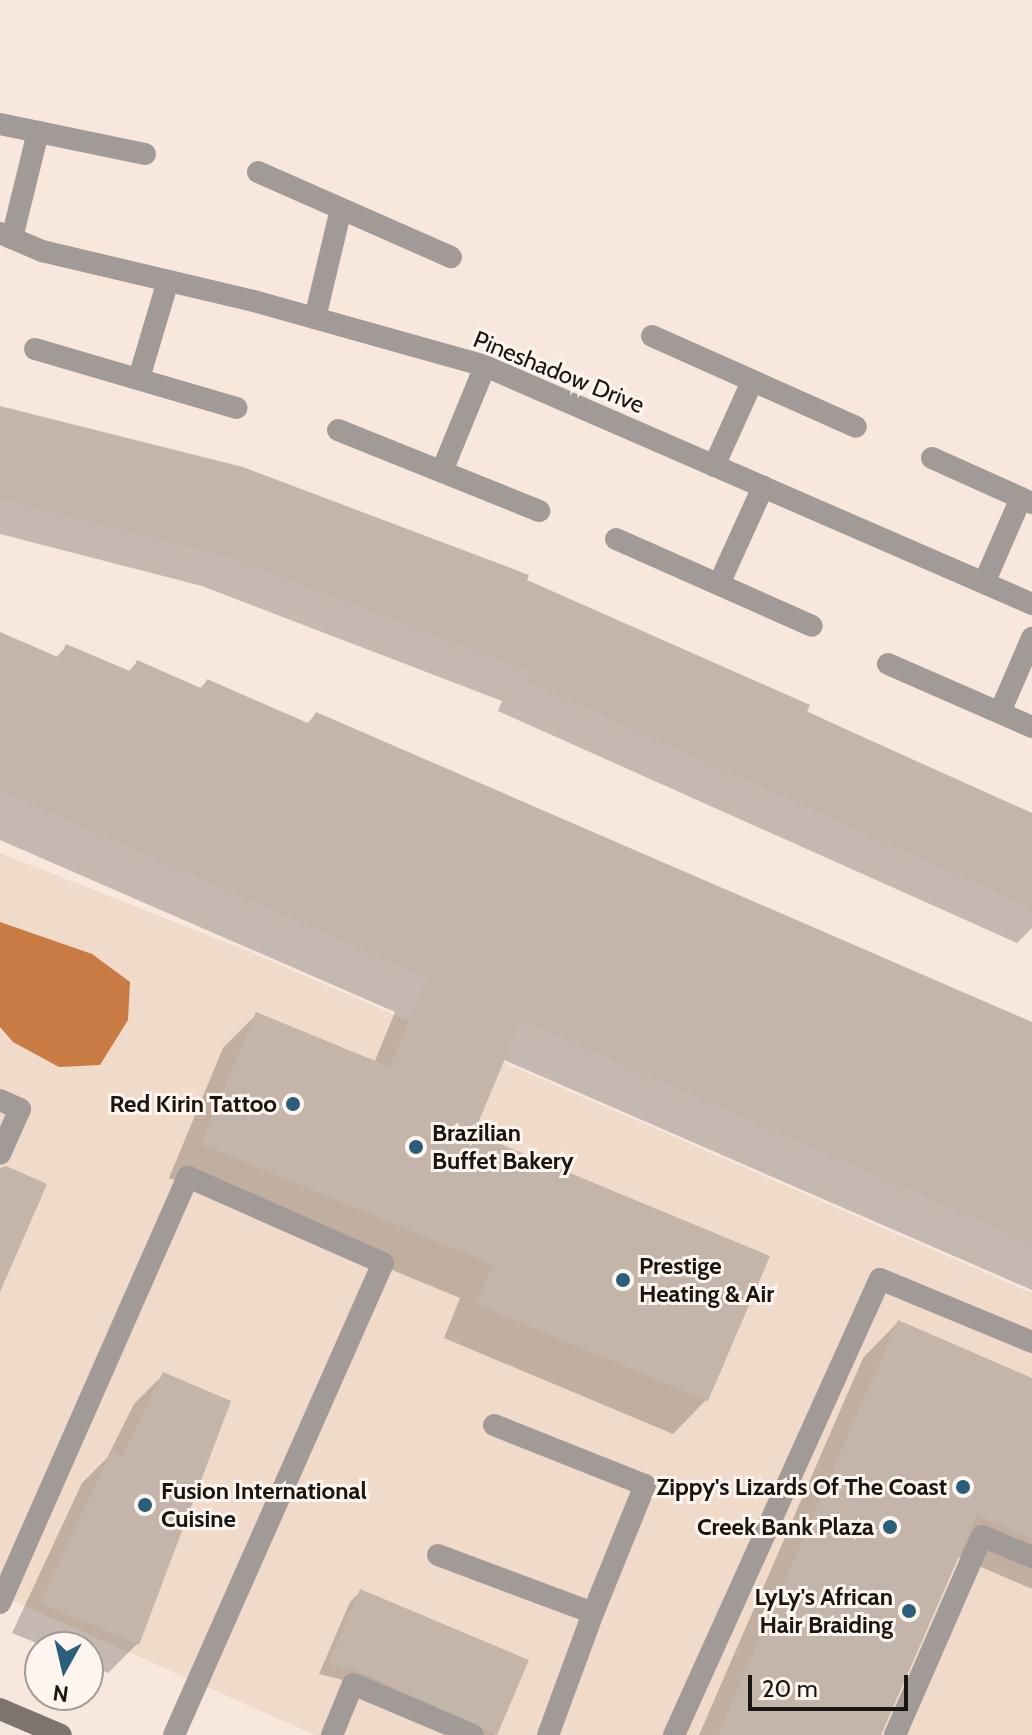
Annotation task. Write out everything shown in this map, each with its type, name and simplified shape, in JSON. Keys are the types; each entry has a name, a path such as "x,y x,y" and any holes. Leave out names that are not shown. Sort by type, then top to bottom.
{"main road":[{"path":"0,1709 61,1735"}],"street":[{"path":"0,124 145,154"},
{"path":"6,236 38,132"},
{"path":"258,172 451,257"},
{"path":"315,318 341,209"},
{"name":"Pineshadow Drive","path":"6,236 42,251 315,318 485,366 1032,604"},
{"path":"139,378 168,281"},
{"path":"652,336 856,427"},
{"path":"35,349 237,408"},
{"path":"442,471 485,366"},
{"path":"714,466 752,382"},
{"path":"338,430 539,511"},
{"path":"932,458 1026,501 984,583"},
{"path":"719,584 763,487"},
{"path":"616,539 812,626"},
{"path":"1000,712 1032,638"},
{"path":"888,664 1032,727"},
{"path":"0,1100 20,1109 0,1154"},
{"path":"0,1603 188,1177 383,1263 174,1735"},
{"path":"674,1735 880,1279 1032,1342"},
{"path":"494,1425 645,1485 548,1735"},
{"path":"895,1735 982,1536 1032,1557"},
{"path":"438,1555 593,1613"},
{"path":"332,1735 353,1684 473,1735"}],"shaded area":[{"path":"0,853 253,953 1032,1293 1032,1735 315,1735 104,1641 104,1631 81,1631 0,1595"},
{"path":"0,922 92,954 130,982 128,1020 100,1065 59,1067 13,1042 0,1027"}],"building":[{"path":"0,406 243,467 529,575 527,580 810,705 807,712 1032,813 1032,908 526,681 530,671 232,558 0,498"},
{"path":"0,632 60,658 66,644 132,672 137,660 203,689 207,679 310,724 316,712 1032,1022 1032,1243 521,1020 474,1133 770,1256 708,1401 476,1304 493,1265 201,1144 256,1012 390,1067 427,978 0,790"},
{"path":"6,1166 47,1184 0,1292 0,1168"},
{"name":"Creek Bank Plaza","path":"898,1320 1032,1378 1032,1539 977,1515 881,1735 718,1735"},
{"name":"Fusion International Cuisine","path":"163,1372 231,1401 139,1645 40,1603 111,1452 122,1456"},
{"path":"360,1589 529,1660 497,1735 358,1671 328,1664"}],"place":[{"name":"Red Kirin Tattoo","path":"293,1104"},
{"name":"Brazilian Buffet Bakery","path":"416,1147"},
{"name":"Prestige Heating & Air","path":"623,1280"},
{"name":"Zippy's Lizards Of The Coast","path":"963,1487"},
{"name":"Fusion International Cuisine","path":"145,1505"},
{"name":"Creek Bank Plaza","path":"890,1527"},
{"name":"LyLy's African Hair Braiding","path":"909,1611"}]}
